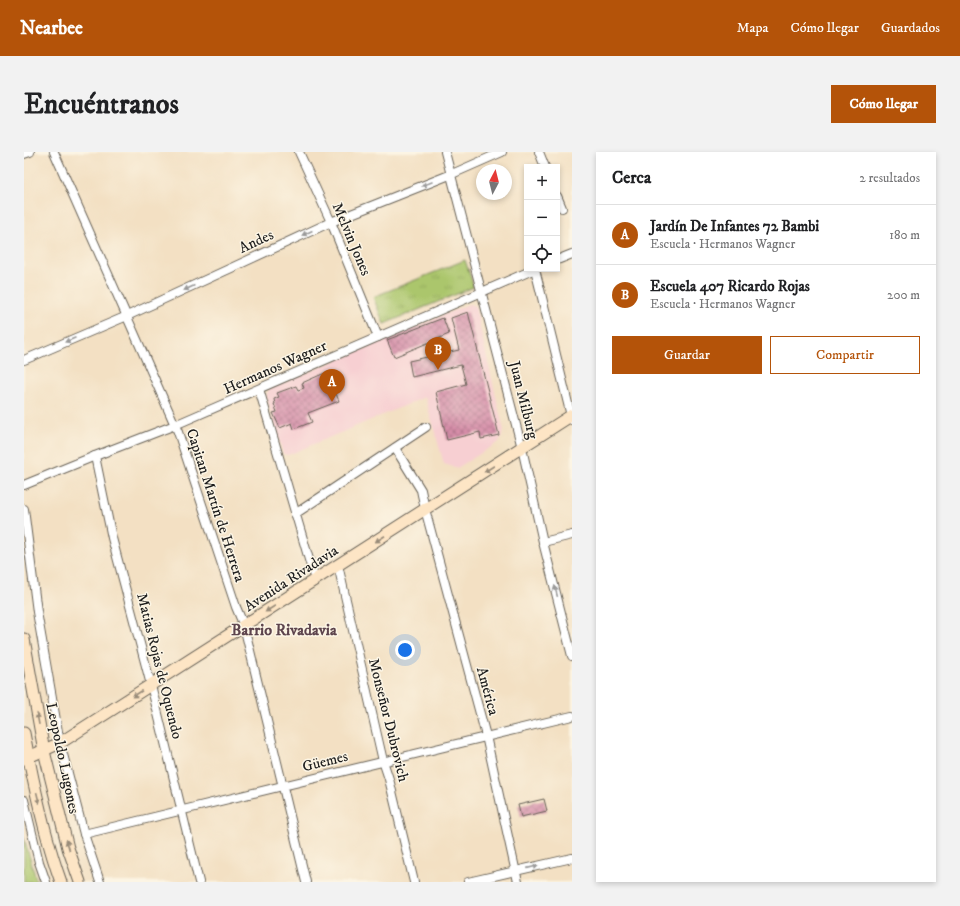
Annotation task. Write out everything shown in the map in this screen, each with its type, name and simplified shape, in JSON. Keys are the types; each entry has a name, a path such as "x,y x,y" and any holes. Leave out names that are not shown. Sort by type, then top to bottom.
{"main road":[{"name":"Avenida Rivadavia","path":"26,758 60,743 425,509 572,417"},
{"name":"Leopoldo Lugones","path":"24,639 44,751 68,848 80,882"},
{"path":"24,733 26,758 52,857 61,882"}],"street":[{"path":"24,154 30,152"},
{"name":"Capitan Martín de Herrera","path":"54,152 175,425 236,607 244,626 306,882"},
{"name":"Melvin Jones","path":"299,152 331,222 378,337"},
{"name":"Juan Milburg","path":"445,152 452,174 522,448 543,542 572,656"},
{"name":"Andes","path":"24,360 127,316 331,222 452,174 502,152"},
{"path":"539,152 544,164"},
{"path":"559,200 562,208"},
{"path":"560,259 572,254"},
{"name":"Hermanos Wagner","path":"24,485 175,425 528,272"},
{"path":"536,272 572,417"},
{"path":"259,389 315,580"},
{"path":"295,514 426,427"},
{"path":"395,448 421,490 425,509"},
{"name":"Matias Rojas de Oquendo","path":"95,456 112,538 151,685 199,882"},
{"path":"24,509 37,612 60,743 84,834 100,882"},
{"name":"América","path":"425,509 486,736 518,882"},
{"path":"543,542 572,535"},
{"name":"Monseñor Dubrovich","path":"338,565 383,761 389,779 414,882"},
{"name":"Güemes","path":"84,834 572,716"},
{"path":"24,800 39,862 46,882"},
{"path":"468,882 572,858"}],"shaded area":[{"path":"469,304 475,306 504,431 499,442 457,468 444,464 425,397 288,455 283,454 266,396 269,389"}],"green space":[{"path":"465,260 474,287 384,324 373,297"},
{"path":"24,838 37,882 24,882"}],"building":[{"path":"468,312 499,435 481,439 480,432 447,440 436,392 466,384 461,365 412,377 409,361 459,350 451,318"},
{"path":"443,318 449,334 394,357 387,340"},
{"path":"327,372 339,401 308,413 312,422 294,429 292,423 280,428 273,413 277,412 274,399 279,397 277,393 296,386 298,390 304,388 302,383"},
{"path":"544,799 547,811 521,817 518,805"}],"place":[{"name":"Escuela 407 Ricardo Rojas","path":"438,370"},
{"name":"Jardín De Infantes 72 Bambi","path":"332,402"}],"district":[{"name":"Barrio Rivadavia","path":"284,629"}]}
